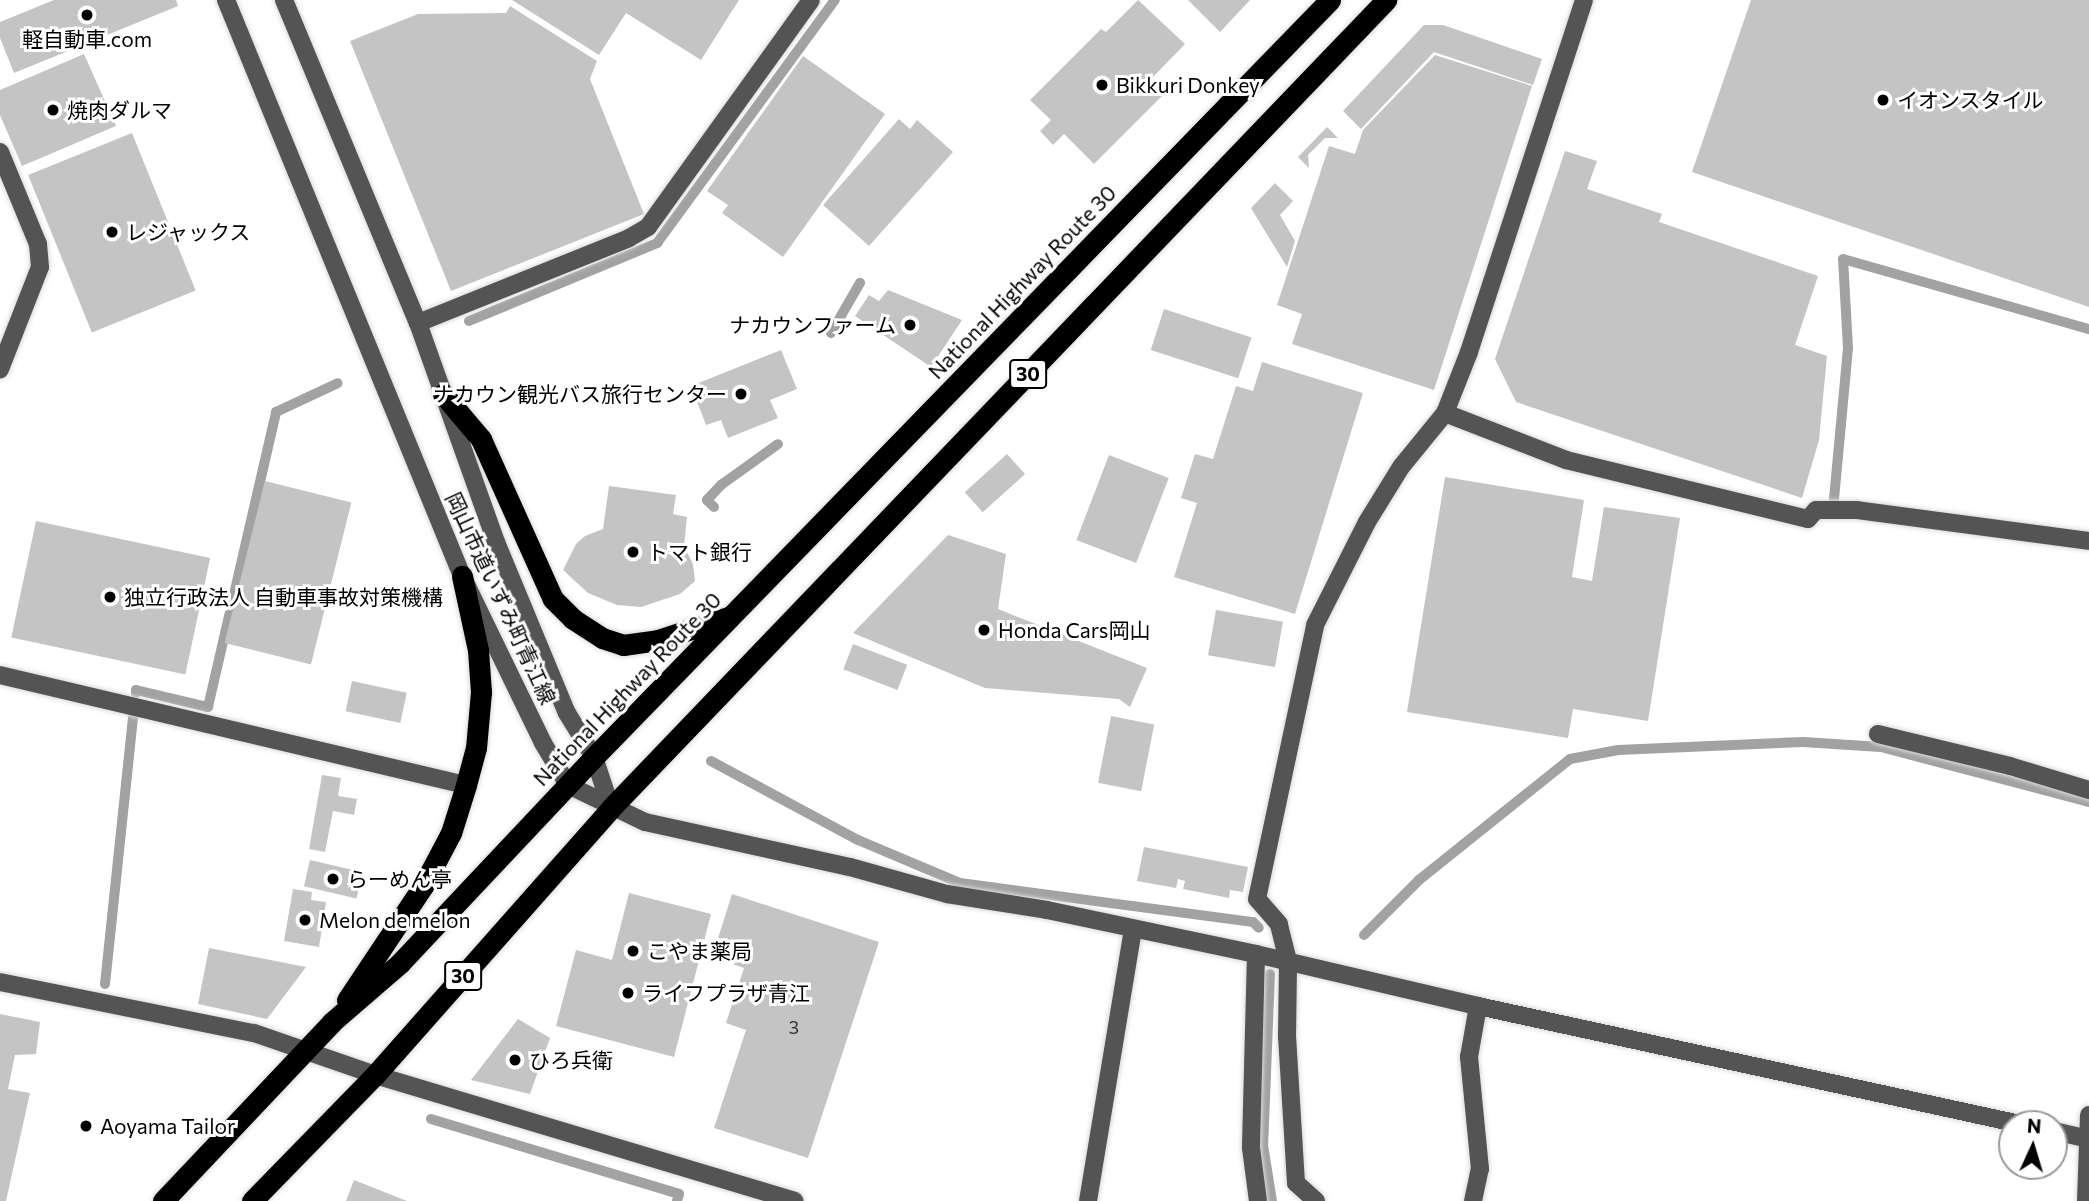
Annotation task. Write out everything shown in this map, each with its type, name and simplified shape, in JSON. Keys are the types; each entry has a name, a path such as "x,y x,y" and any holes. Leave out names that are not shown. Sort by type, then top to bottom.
{"highway":[{"name":"National Highway Route 30","path":"163,1201 332,1022 400,963 594,757 1330,0"},
{"name":"30","path":"252,1201 375,1075 611,808 1387,0"},
{"path":"443,394 481,439 553,599 573,619 602,638 623,645 658,640 733,615"},
{"path":"332,1022 423,886 451,833 466,785 476,748 481,692 478,650 462,576"}],"street":[{"name":"岡山市道いずみ町青江線","path":"226,0 462,576 543,744 568,785"},
{"name":"岡山市道いずみ町青江線","path":"284,0 418,323 496,541 566,713 594,757 611,808"},
{"path":"418,323 629,239 648,227 811,0"},
{"path":"1316,1201 1296,1183 1287,1037 1288,961 1279,924 1257,899 1317,616 1367,522 1401,467 1445,413 1469,352 1584,0"},
{"path":"0,152 38,244 40,267 0,369"},
{"path":"1445,413 1566,460 1808,519 1816,510 1857,510 2089,541"},
{"path":"0,675 466,785"},
{"path":"1878,734 2010,766 2089,790"},
{"path":"568,785 611,808 645,822 850,867 947,894 1047,910 1256,954 1478,1006 1998,1119"},
{"path":"1088,1201 1133,930"},
{"path":"1256,954 1251,1148 1258,1201"},
{"path":"0,982 254,1033 375,1075 794,1201"},
{"path":"1473,1201 1480,1169 1469,1057 1478,1006"},
{"path":"2086,1201 2089,1115"},
{"path":"2068,1134 2088,1139"}],"building":[{"path":"54,0 176,0 178,6 14,73 0,38 0,22"},
{"path":"512,0 739,0 701,60 626,13 599,55"},
{"name":"Bikkuri Donkey","path":"1138,0 1185,44 1152,78 1166,92 1094,164 1064,134 1053,145 1040,131 1051,120 1030,100 1101,29 1106,32"},
{"path":"1188,0 1250,0 1220,32"},
{"name":"イオンスタイル","path":"1751,0 2089,0 2089,307 1692,172"},
{"path":"510,6 597,61 590,79 644,214 451,291 350,41 418,14 506,13"},
{"path":"1424,25 1443,25 1542,59 1533,85 1434,52 1361,129 1343,111"},
{"path":"84,54 116,126 22,166 0,115 0,90"},
{"path":"1435,55 1532,86 1434,390 1292,344 1302,314 1277,305 1329,146 1355,154 1363,130"},
{"path":"803,56 885,114 783,257 722,213 728,205 707,191"},
{"path":"899,119 910,129 917,120 953,152 869,246 823,205"},
{"path":"1327,127 1338,138 1325,138 1308,155 1309,168 1298,157"},
{"path":"132,133 196,291 92,333 28,175"},
{"path":"1565,151 1597,161 1587,189 1662,214 1659,222 1818,276 1795,345 1827,356 1819,440 1802,498 1516,402 1495,359"},
{"path":"1275,183 1293,201 1280,215 1295,241 1287,267 1251,208"},
{"path":"888,290 962,320 931,367 855,316 869,295 879,301"},
{"path":"1164,309 1251,337 1238,378 1151,350"},
{"path":"781,350 797,389 770,400 778,418 728,438 721,420 706,425 691,386"},
{"path":"1262,362 1363,393 1295,614 1174,577 1197,503 1181,498 1195,454 1213,459 1236,386 1253,391"},
{"path":"1007,454 1025,474 983,512 965,492"},
{"path":"1109,455 1169,478 1136,563 1076,540"},
{"path":"1445,477 1584,500 1572,577 1592,581 1604,507 1680,518 1648,721 1573,709 1568,738 1407,712"},
{"path":"265,481 351,503 311,665 225,643"},
{"path":"609,486 676,495 673,514 687,517 684,546 693,564 695,581 680,594 641,607 617,605 588,593 563,570 576,544 585,536 603,529"},
{"path":"36,521 210,558 185,674 11,637"},
{"path":"948,535 1006,554 998,609 1147,668 1130,707 1119,699 985,688 853,633"},
{"path":"1216,610 1283,622 1275,667 1208,655"},
{"path":"853,644 907,665 897,690 843,669"},
{"path":"352,681 407,693 400,723 346,711"},
{"path":"1111,716 1154,724 1141,791 1098,783"},
{"path":"322,775 341,778 338,796 357,799 354,815 333,811 325,852 309,849"},
{"path":"1144,847 1248,867 1243,892 1230,890 1229,898 1183,889 1185,881 1178,879 1176,888 1137,881"},
{"path":"310,860 363,872 357,898 304,886"},
{"path":"293,889 312,892 311,900 326,902 319,947 284,941"},
{"name":"ライフプラザ青江","path":"629,893 711,914 674,1057 556,1026 576,950 612,960"},
{"path":"732,894 879,942 808,1158 714,1128 746,1030 726,1023 744,968 712,957"},
{"path":"209,948 306,967 267,1019 198,1004"},
{"path":"0,1014 40,1022 36,1054 15,1055 8,1089 30,1093 6,1201 0,1201"},
{"path":"518,1019 550,1038 530,1094 471,1080"},
{"path":"354,1180 407,1201 346,1201"}],"waterway":[{"path":"469,321 657,243 835,0"},
{"path":"1834,499 1848,348 1843,259 2089,329"},
{"path":"831,333 860,283"},
{"path":"136,693 136,690 208,707 276,412 338,383"},
{"path":"714,507 707,500 721,485 778,444"},
{"path":"105,984 133,717"},
{"path":"1364,935 1419,880 1570,759 1618,750 1803,742 1881,747 2089,802"},
{"path":"711,761 858,840 960,883 1253,922 1259,928"},
{"path":"1270,974 1263,1145 1272,1201"},
{"path":"431,1119 679,1194 677,1201"}],"place":[{"name":"軽自動車.com","path":"87,15"},
{"name":"Bikkuri Donkey","path":"1102,85"},
{"name":"イオンスタイル","path":"1883,100"},
{"name":"焼肉ダルマ","path":"53,110"},
{"name":"レジャックス","path":"112,232"},
{"name":"ナカウンファーム","path":"910,325"},
{"name":"ナカウン観光バス旅行センター","path":"741,394"},
{"name":"トマト銀行","path":"633,552"},
{"name":"独立行政法人 自動車事故対策機構","path":"110,597"},
{"name":"Honda Cars岡山","path":"984,630"},
{"name":"らーめん亭","path":"333,879"},
{"name":"Melon de melon","path":"305,920"},
{"name":"こやま薬局","path":"633,951"},
{"name":"ライフプラザ青江","path":"628,993"},
{"name":"ひろ兵衛","path":"515,1060"},
{"name":"Aoyama Tailor","path":"86,1126"}]}
